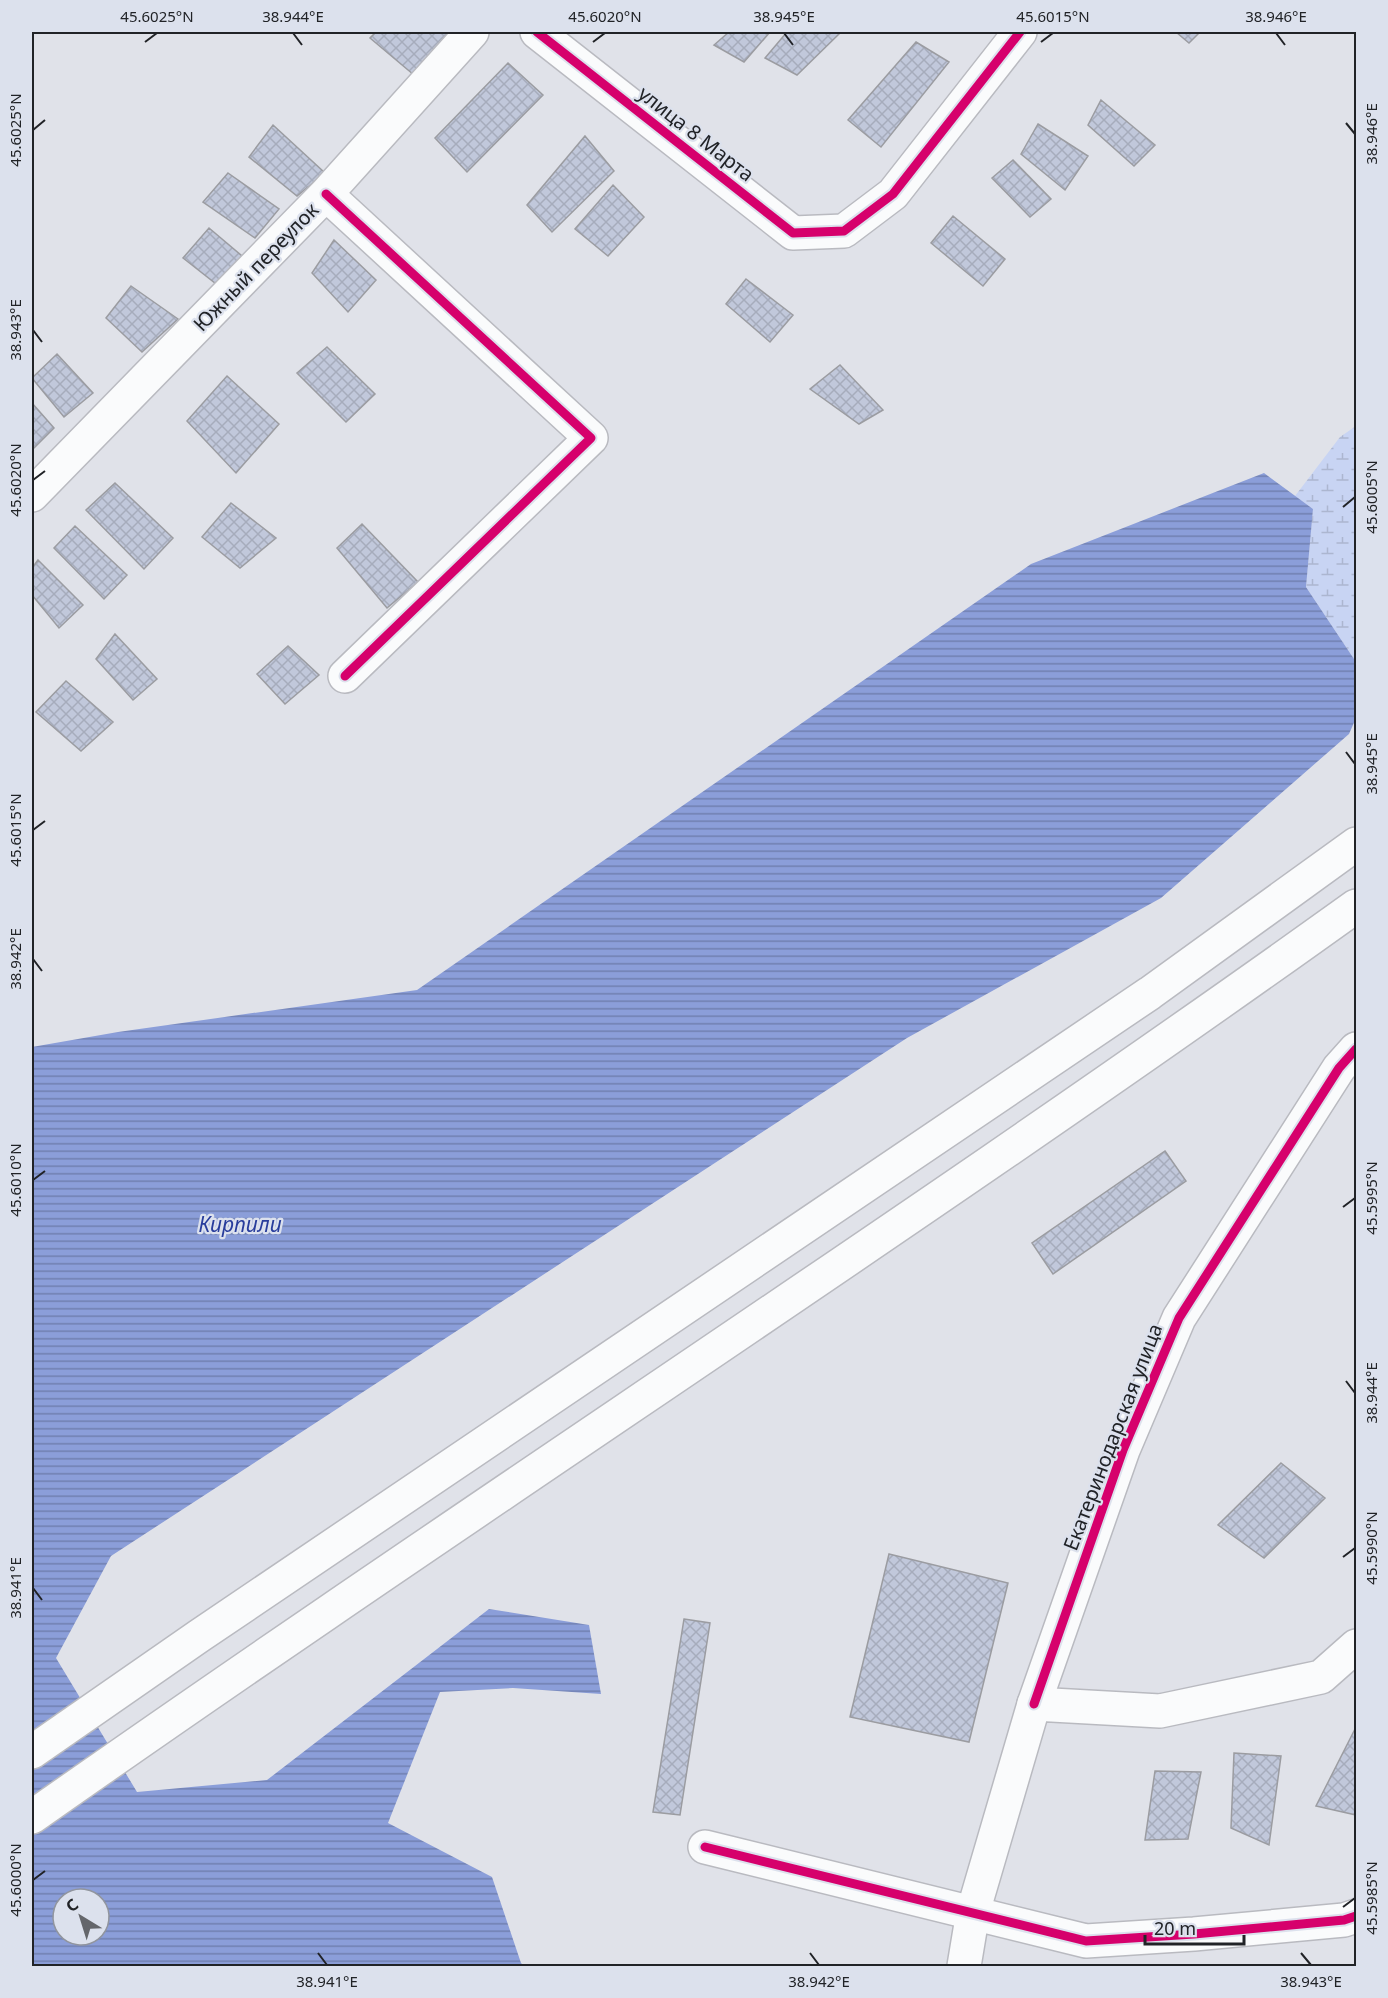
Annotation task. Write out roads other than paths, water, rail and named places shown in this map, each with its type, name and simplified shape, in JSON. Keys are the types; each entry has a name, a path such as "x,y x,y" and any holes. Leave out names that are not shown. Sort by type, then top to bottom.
{"main road":[{"name":"Южный переулок","path":"32,495 326,195 472,32"},
{"name":"улица 8 Марта","path":"537,32 792,233 844,231 893,194 1020,32"},
{"path":"326,195 591,438 345,676"},
{"path":"32,1752 199,1636 1150,993 1356,844"},
{"path":"32,1816 231,1677 1160,1047 1356,906"},
{"name":"Екатеринодарская улица","path":"964,1966 973,1912 1034,1704 1123,1450 1179,1318 1339,1068 1356,1049"},
{"path":"1034,1704 1160,1711 1321,1677 1356,1646"},
{"path":"705,1847 1086,1941 1217,1932 1344,1920 1356,1916"}],"water":[{"name":"Кирпили","path":"1264,473 1313,509 1306,587 1356,662 1356,718 1349,734 1161,898 907,1038 111,1556 56,1658 137,1792 267,1780 489,1609 589,1625 601,1694 513,1688 440,1692 388,1823 492,1877 521,1963 524,1966 32,1966 32,1047 118,1032 417,990 1031,564"}]}
